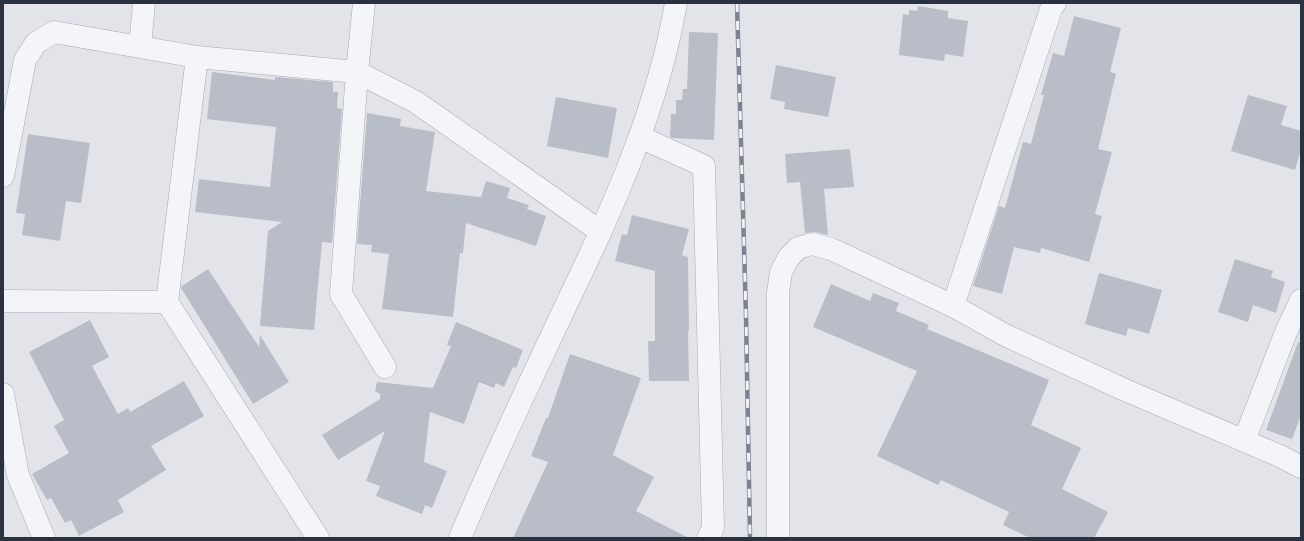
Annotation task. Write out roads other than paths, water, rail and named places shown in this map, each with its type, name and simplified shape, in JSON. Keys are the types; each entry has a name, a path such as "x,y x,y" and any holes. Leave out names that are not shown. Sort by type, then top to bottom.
{"street":[{"path":"140,47 144,3"},
{"path":"364,3 357,72 341,294 385,367"},
{"path":"460,538 485,477 601,232 640,137 663,61 676,3"},
{"path":"953,306 1048,16 1055,3"},
{"path":"3,176 25,60 36,43 54,32 197,57 357,72 416,102 601,232"},
{"path":"197,57 167,302 318,538"},
{"path":"640,137 704,166 714,528 708,538"},
{"path":"778,538 778,292 781,272 789,257 798,248 812,244 831,249 953,306 1014,339 1125,390 1244,440 1301,467"},
{"path":"1244,440 1286,332 1301,300"},
{"path":"3,301 167,302"},
{"path":"3,394 18,476 44,538"}],"railway":[{"path":"737,3 746,316 750,538"}]}
